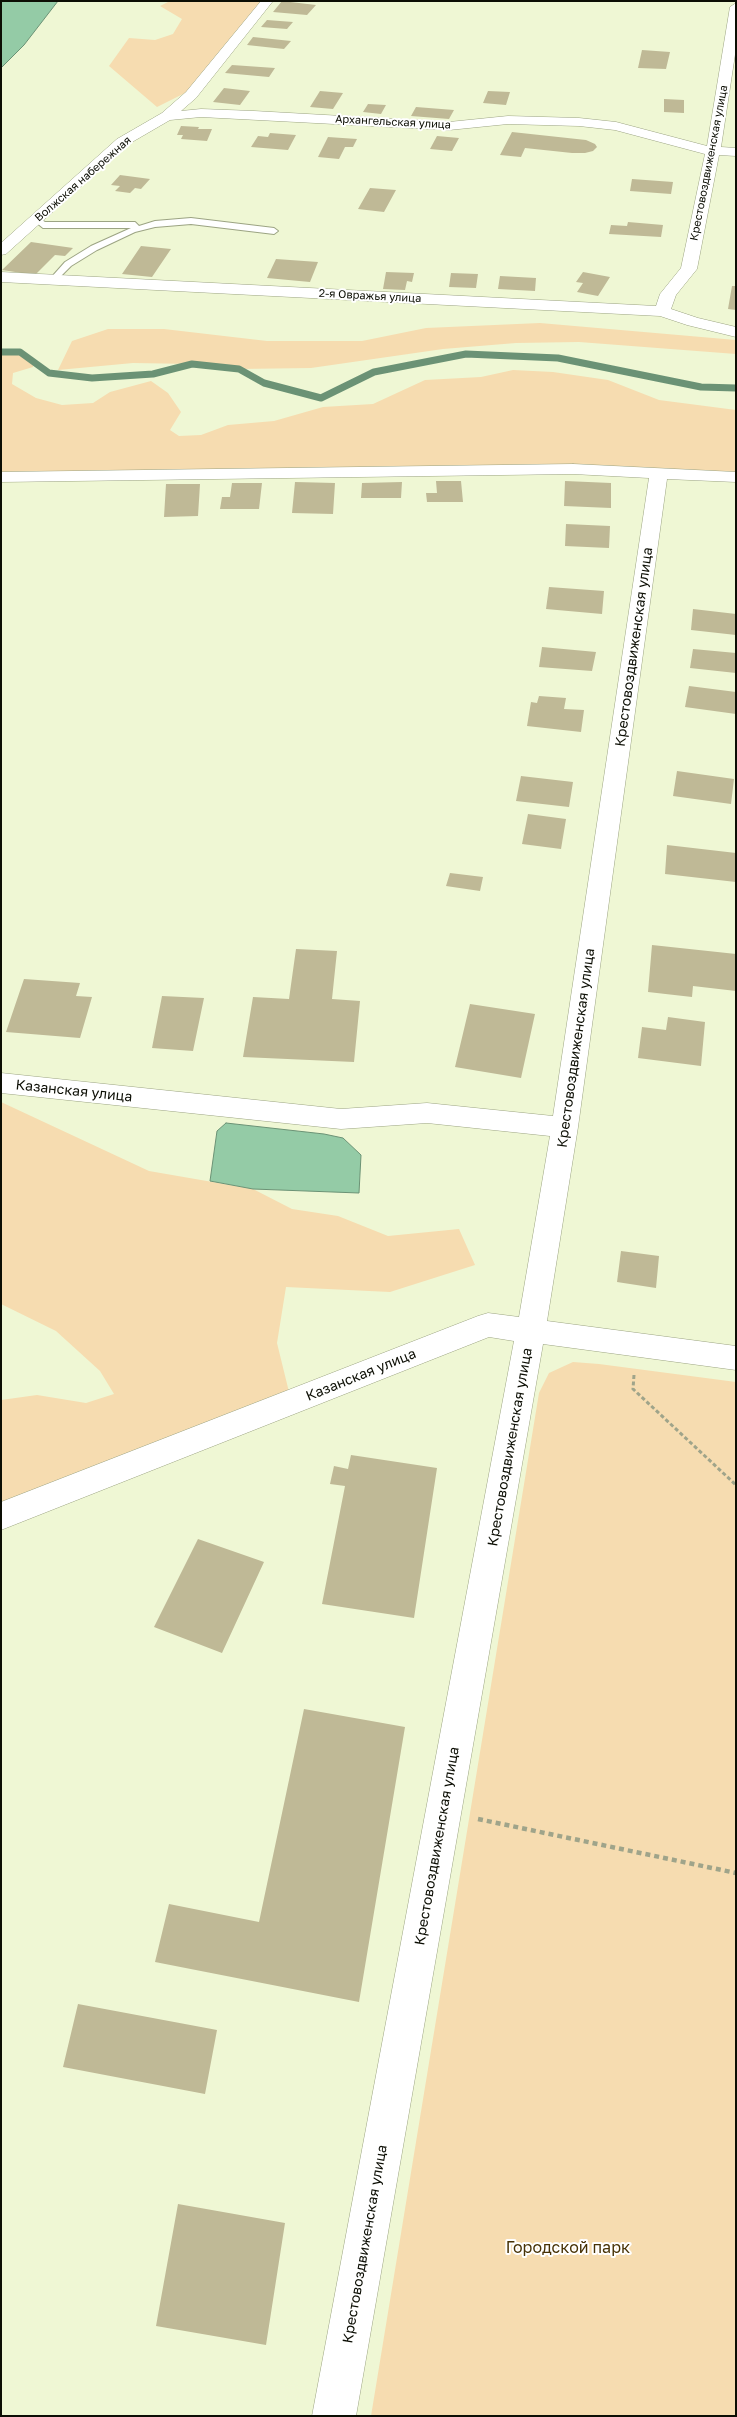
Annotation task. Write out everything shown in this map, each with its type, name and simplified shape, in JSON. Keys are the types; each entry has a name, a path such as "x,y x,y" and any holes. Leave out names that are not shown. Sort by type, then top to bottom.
{"street":[{"name":"Волжская набережная","path":"1,251 122,142 167,116 191,95 267,1"},
{"name":"Крестовоздвиженская улица","path":"662,311 668,294 688,269 713,151 736,7"},
{"path":"191,95 201,105 218,114"},
{"name":"Архангельская улица","path":"167,116 218,114 449,126 508,120 579,122 616,126 692,147 713,151 736,152"},
{"name":"2-я Овражья улица","path":"1,277 662,311 693,322 736,332"},
{"path":"1,477 573,469 736,477"},
{"name":"Крестовоздвиженская улица","path":"334,2416 531,1330 565,1126 659,474"},
{"name":"Казанская улица","path":"1,1083 341,1119 428,1113 565,1126"},
{"name":"Казанская улица","path":"1,1516 488,1325 736,1358"}],"lane":[{"path":"36,220 44,225 60,226 155,224 191,221 274,231"},
{"path":"54,280 68,264 94,248 132,230 155,224"}],"path":[{"path":"635,1344 633,1389 736,1484"},
{"path":"444,1812 736,1874"}],"green space":[{"path":"170,1 261,1 187,92 157,107 109,66 129,38 155,40 173,34 182,19 160,6"},
{"path":"540,323 736,340 736,354 579,342 516,343 443,349 311,368 239,369 192,364 133,363 58,370 72,341 108,329 164,329 267,341 362,341 426,328"},
{"path":"1,350 20,352 34,358 33,367 13,373 12,384 36,398 62,405 93,403 110,392 151,381 168,393 181,412 170,430 179,436 201,435 228,425 274,421 323,407 373,404 425,380 481,377 513,370 553,372 608,380 659,400 736,410 736,474 1,473"},
{"path":"1,1102 149,1171 253,1189 292,1209 338,1216 388,1236 459,1229 475,1265 390,1292 286,1287 277,1343 289,1392 1,1507 1,1400 37,1395 86,1403 114,1394 100,1371 56,1331 1,1304"},
{"name":"Городской парк","path":"573,1362 736,1382 736,2416 371,2416 539,1393 549,1373"}],"shaded area":[{"path":"1,1 58,1 24,45 1,68"},
{"path":"226,1123 324,1134 343,1138 361,1155 359,1193 253,1189 210,1181 217,1131"}],"building":[{"path":"282,1 316,5 307,15 273,12"},
{"path":"267,20 293,22 287,29 261,27"},
{"path":"253,37 291,41 284,49 247,45"},
{"path":"642,50 670,52 666,69 638,68"},
{"path":"232,65 275,68 269,77 225,73"},
{"path":"224,88 250,91 240,105 213,102"},
{"path":"320,91 343,93 333,109 310,107"},
{"path":"488,91 510,92 506,105 483,103"},
{"path":"664,99 684,100 684,113 664,112"},
{"path":"368,104 386,105 381,114 363,112"},
{"path":"416,107 454,110 449,119 411,116"},
{"path":"181,126 212,129 207,141 181,139 183,135 177,135"},
{"path":"512,132 586,140 597,147 593,151 585,153 525,148 521,157 500,155"},
{"path":"270,133 296,135 288,150 251,147 258,136 268,137"},
{"path":"437,136 459,138 452,151 430,149"},
{"path":"328,137 357,139 353,147 345,147 339,159 318,157"},
{"path":"120,175 150,179 141,189 135,188 130,193 115,191 120,186 111,185"},
{"path":"632,179 673,182 671,194 630,191"},
{"path":"370,188 396,190 384,212 358,209"},
{"path":"628,222 663,225 661,237 609,234 611,225 627,226"},
{"path":"31,242 73,248 65,256 55,255 35,275 2,270"},
{"path":"141,246 171,249 152,277 122,274"},
{"path":"276,259 318,262 310,282 267,278"},
{"path":"386,272 414,273 412,282 407,281 405,290 383,289"},
{"path":"583,272 610,277 598,296 577,292 583,283 576,282"},
{"path":"451,273 478,274 476,288 449,287"},
{"path":"500,276 536,278 535,291 498,289"},
{"path":"732,286 736,286 736,310 728,309"},
{"path":"436,481 461,481 463,502 427,502 426,493 437,493"},
{"path":"565,481 611,483 611,508 564,506"},
{"path":"295,482 335,483 333,514 292,513"},
{"path":"402,482 401,498 361,498 362,483"},
{"path":"232,483 262,483 259,509 220,509 222,497 230,497"},
{"path":"166,484 200,484 198,516 164,517"},
{"path":"566,524 610,526 609,548 565,546"},
{"path":"549,587 604,591 602,614 546,609"},
{"path":"693,609 736,614 736,635 691,630"},
{"path":"542,647 596,652 592,671 539,667"},
{"path":"693,649 736,653 736,673 690,668"},
{"path":"689,686 736,692 736,714 685,707"},
{"path":"539,696 566,698 564,709 584,710 581,732 527,726 531,702 537,703"},
{"path":"677,771 734,779 731,804 673,796"},
{"path":"521,776 573,782 569,807 516,801"},
{"path":"528,814 566,819 561,849 522,844"},
{"path":"667,845 736,853 736,882 665,874"},
{"path":"450,873 483,877 480,891 446,886"},
{"path":"652,945 736,954 736,991 693,986 692,997 648,992"},
{"path":"296,949 337,951 332,999 360,1001 354,1062 243,1057 253,997 289,999"},
{"path":"24,979 80,983 76,996 92,997 80,1038 6,1032"},
{"path":"162,996 204,998 193,1051 152,1048"},
{"path":"470,1004 535,1014 521,1078 455,1067"},
{"path":"668,1017 705,1022 701,1066 638,1058 642,1027 666,1030"},
{"path":"621,1251 659,1256 656,1288 617,1282"},
{"path":"351,1455 437,1468 414,1618 322,1604 345,1486 330,1484 334,1466 348,1469"},
{"path":"198,1539 264,1562 222,1653 154,1627"},
{"path":"304,1709 405,1727 359,2002 155,1962 169,1904 259,1922"},
{"path":"78,2004 217,2030 205,2094 63,2067"},
{"path":"178,2204 285,2223 266,2345 156,2326"}],"waterway":[{"path":"1,352 20,352 49,373 92,378 153,374 192,364 239,369 264,383 321,398 374,372 466,354 558,358 701,387 736,388"}]}
